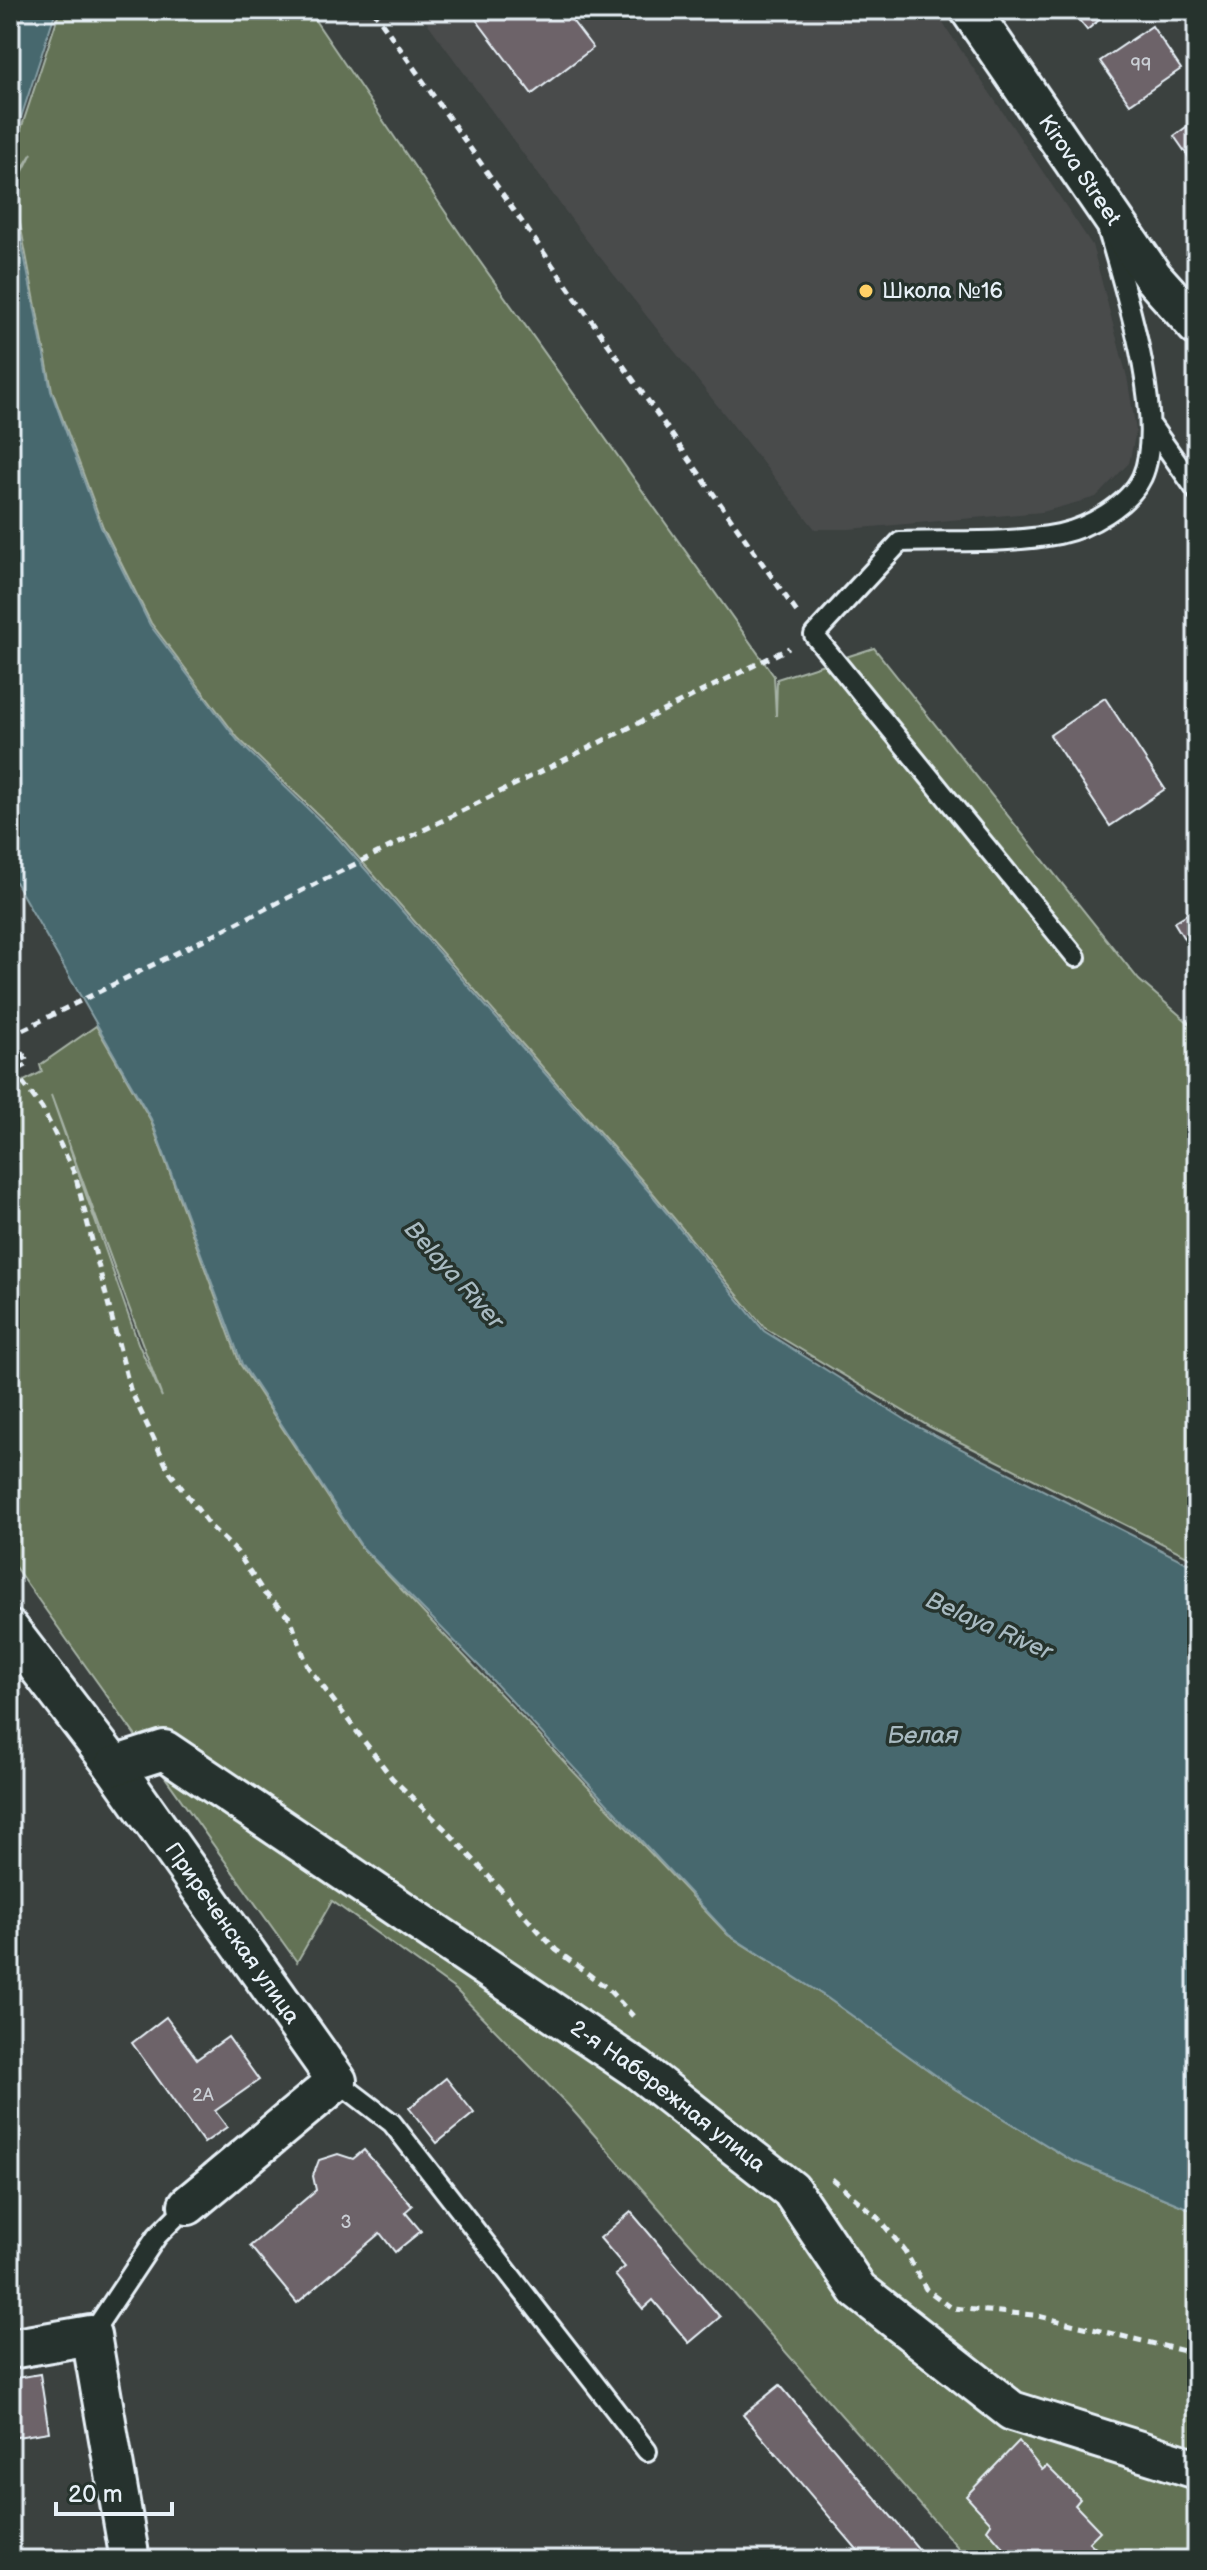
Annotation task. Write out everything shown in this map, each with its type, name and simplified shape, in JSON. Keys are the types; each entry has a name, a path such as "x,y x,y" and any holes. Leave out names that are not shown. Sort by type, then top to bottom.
{"street":[{"name":"Kirova Street","path":"970,10 1153,277 1197,326"},
{"name":"Приреченская улица","path":"10,1630 114,1766 337,2081"},
{"name":"2-я Набережная улица","path":"114,1766 164,1750 637,2069 791,2190 858,2290 1012,2411 1197,2469"},
{"path":"188,2205 337,2081"},
{"path":"10,2349 91,2335 130,2560"}],"lane":[{"path":"1076,957 814,635 900,542 1060,534 1105,517 1142,478 1152,427 1125,290 1097,194"},
{"path":"1152,427 1197,491"},
{"path":"337,2081 392,2123 647,2451"},
{"path":"91,2335 157,2236 188,2205"}],"path":[{"path":"373,10 796,612"},
{"path":"10,1036 814,635"},
{"path":"10,1061 23,1054 28,1064 12,1072 42,1108 75,1174 130,1389 169,1471 210,1526 237,1552 264,1593 290,1618 308,1667 392,1778 449,1833 556,1950 607,1988 638,2022"},
{"path":"826,2174 878,2218 905,2251 926,2289 952,2308 1034,2315 1197,2354"}],"shaded area":[{"name":"Школа №16","path":"418,10 934,10 1092,245 1127,377 1136,431 1129,463 1096,497 1042,512 849,529 815,529 585,238"}],"green space":[{"path":"60,10 308,10 461,235 774,676 776,716 777,679 874,648 1139,980 1197,1030 1197,1561 930,1427 765,1328 653,1193 336,832 238,738 151,623 103,527 52,390 18,213 20,177 32,153 20,172 21,129"},
{"path":"96,1026 150,1119 240,1364 361,1547 728,1935 826,1997 955,2089 1071,2160 1197,2212 1197,2560 969,2560 568,2105 456,1990 332,1901 297,1962 10,1560 10,1088 42,1072 40,1065","holes":["51,1095 162,1397 138,1343"]}],"water":[{"name":"Белая","path":"10,10 56,10 17,130 16,214 51,391 101,527 150,625 238,741 337,837 652,1195 764,1331 914,1425 1197,1568 1197,2212 1071,2160 955,2089 826,1997 729,1935 482,1669 362,1547 242,1364 151,1119 10,873"}],"building":[{"path":"469,10 564,10 593,48 532,94"},
{"path":"1071,10 1111,10 1087,30"},
{"path":"1152,26 1181,69 1130,104 1100,61"},
{"path":"1197,119 1197,169 1174,136"},
{"path":"1105,698 1165,789 1110,826 1050,735"},
{"path":"1197,908 1197,960 1174,922"},
{"path":"166,2017 197,2059 228,2037 259,2080 215,2111 227,2127 204,2143 132,2043"},
{"path":"446,2078 474,2113 437,2143 409,2108"},
{"path":"364,2150 412,2206 405,2212 421,2231 395,2252 380,2233 297,2303 250,2246 316,2190 313,2176 319,2160 338,2154 353,2159"},
{"path":"631,2212 720,2317 689,2343 653,2300 643,2309 615,2275 625,2267 600,2238"},
{"path":"40,2374 49,2432 10,2438 10,2379"},
{"path":"780,2385 928,2560 866,2560 743,2415"},
{"path":"1019,2441 1042,2470 1047,2466 1080,2499 1075,2505 1100,2531 1089,2542 1101,2553 1095,2560 1026,2560 1020,2554 1013,2559 987,2529 991,2523 966,2496"}],"place":[{"name":"Школа №16","path":"866,291"}],"water label":[{"name":"Belaya River","path":"454,1275"},
{"name":"Belaya River","path":"989,1626"}]}
